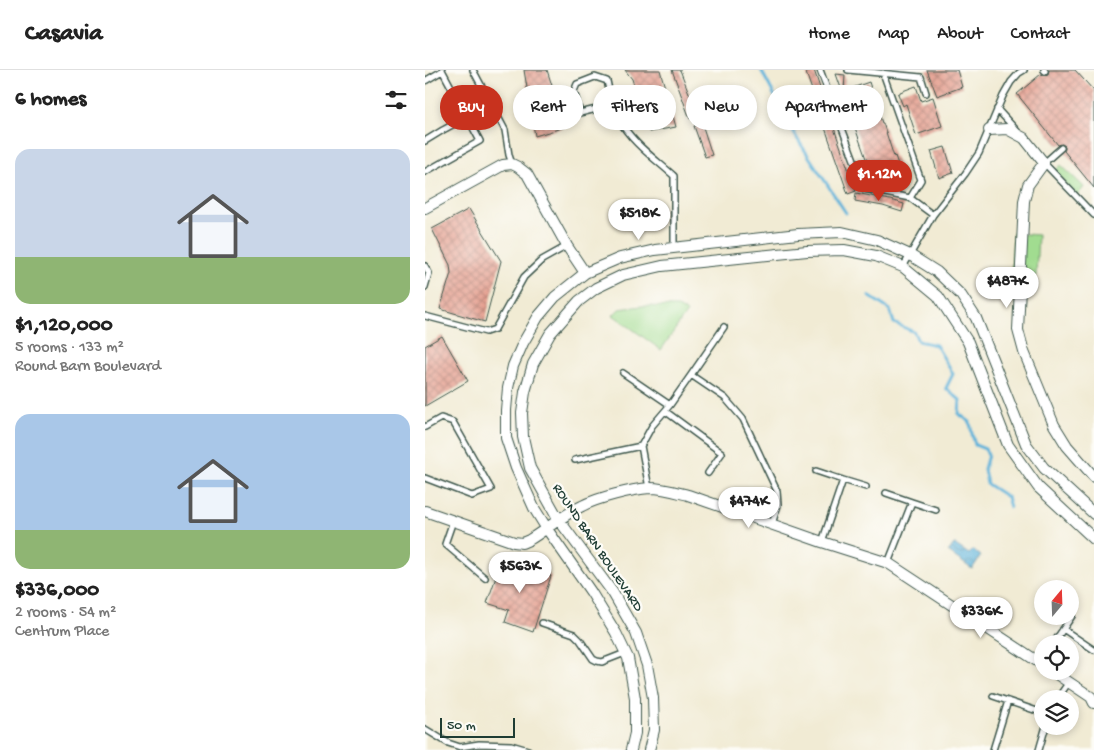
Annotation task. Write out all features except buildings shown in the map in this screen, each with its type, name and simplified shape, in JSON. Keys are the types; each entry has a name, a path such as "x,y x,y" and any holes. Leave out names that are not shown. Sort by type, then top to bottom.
{"street":[{"path":"989,130 1007,130 1024,138 1044,163 1027,185 1024,201 1019,330 1025,352 1053,424 1067,446 1094,476"},
{"path":"425,208 503,166 512,164 527,174 567,246 585,273"},
{"name":"ROUND BARN BOULEVARD","path":"631,750 635,733 635,698 628,658 616,633 591,592 547,529 530,500 516,468 506,438 505,410 508,388 513,366 523,343 538,317 555,297 585,273 621,258 655,250 798,234 842,232 877,240 910,255 937,272 961,295 977,318 1026,444 1044,468 1094,514"},
{"name":"ROUND BARN BOULEVARD","path":"649,750 654,730 653,698 647,666 636,634 613,593 559,520 530,468 523,437 522,413 525,392 533,364 550,334 579,301 596,288 623,275 662,266 807,251 844,250 876,256 903,267 938,296 968,342 1008,445 1039,487 1094,539"},
{"path":"425,511 513,542 522,543 583,505 596,500 649,488 669,490 888,563 1034,657"},
{"path":"1066,680 1091,697 1094,702"}],"lane":[{"path":"473,70 505,130 512,164"},
{"path":"820,70 865,189 910,198 933,215"},
{"path":"848,70 921,77 926,93"},
{"path":"903,267 933,215 965,174 979,152 1011,82 1024,70"},
{"path":"425,81 442,71 450,85"},
{"path":"883,73 921,180 910,198"},
{"path":"595,77 607,81 613,105 581,113 574,91 577,84 595,77"},
{"path":"997,110 1024,138"},
{"path":"425,142 443,130"},
{"path":"425,172 480,140 474,130"},
{"path":"625,130 630,137 674,176 674,248"},
{"path":"1061,148 1044,163 1094,215"},
{"path":"425,316 486,332 495,329 524,277 542,260 567,246"},
{"path":"425,266 429,273 425,287"},
{"path":"649,488 641,446 652,426 665,411 724,327"},
{"path":"623,373 669,405"},
{"path":"691,375 725,398 743,419 777,491 778,505 772,524"},
{"path":"665,411 722,453 708,473"},
{"path":"425,427 441,418 453,422 491,489 472,496 425,478"},
{"path":"575,460 641,446"},
{"path":"816,471 866,487"},
{"path":"822,542 843,480"},
{"path":"886,493 936,510"},
{"path":"888,563 912,502"},
{"path":"453,521 445,544 485,578"},
{"path":"541,623 574,634 597,662 603,662 625,653"},
{"path":"1059,635 1066,625"},
{"path":"1063,629 1094,650"},
{"path":"1063,690 1069,682"},
{"path":"993,696 1034,709"},
{"path":"993,750 1008,701"},
{"path":"425,729 447,743 460,746 479,744 511,745 528,750"},
{"path":"1039,750 1043,735"}],"green space":[{"path":"1061,165 1084,187 1077,196 1053,173"},
{"path":"1013,233 1038,235 1036,276 1011,274"},
{"path":"642,306 678,307 687,312 661,350 613,315 619,309"}],"water":[{"path":"954,544 969,554 973,550 981,556 972,569 948,552"}],"waterway":[{"path":"761,70 798,140 846,213"},
{"path":"869,296 890,310 894,323 914,332 918,341 936,345 953,374 946,388 960,400 959,414 970,422 975,445 985,449 988,455 984,469 987,484 1007,497 1010,507"}]}
